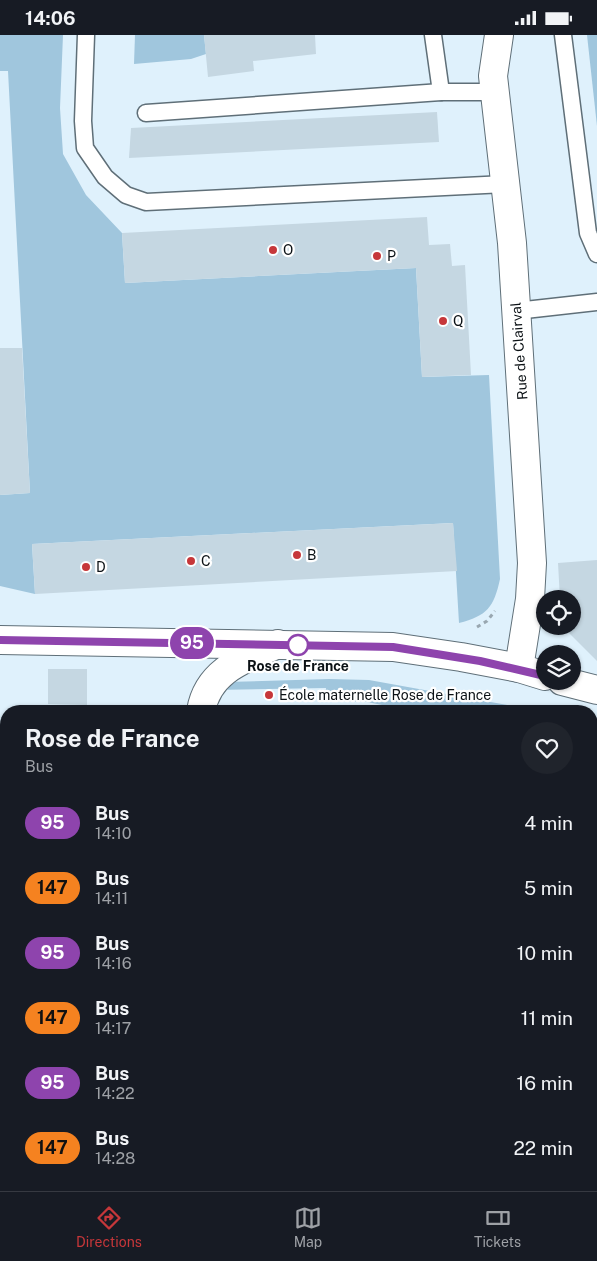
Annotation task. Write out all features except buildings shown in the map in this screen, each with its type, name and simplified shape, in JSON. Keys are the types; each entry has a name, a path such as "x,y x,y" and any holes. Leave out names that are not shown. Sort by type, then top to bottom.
{"street":[{"name":"Rue de Clairval","path":"500,35 493,76 516,311 532,563 530,599 519,668"},
{"path":"0,640 393,647 519,668 536,673"},
{"path":"202,705 204,697 220,674 245,659 278,644"},
{"path":"581,686 597,690"}],"lane":[{"path":"86,35 83,121 85,148 105,177 126,195 146,201 505,184"},
{"path":"433,35 441,92"},
{"path":"563,35 588,233 597,255"},
{"path":"146,113 441,92 495,91"},
{"path":"516,311 597,301"}],"shaded area":[{"path":"0,35 63,35 60,108 63,154 86,195 122,233 125,283 416,268 422,377 489,375 500,579 495,597 488,609 476,617 459,623 453,523 32,544 35,594 0,586 0,495 30,493 8,71 0,71"},
{"path":"135,35 204,35 206,54 191,59 134,64"},
{"path":"587,35 597,35 597,126"},
{"path":"329,679 369,680 508,705 382,705 367,702 325,701 326,688 213,690 226,682"}],"bus line":[{"name":"95","path":"0,640 393,647 443,654 519,668 536,673"}],"place":[{"name":"O","path":"273,250"},
{"name":"P","path":"377,256"},
{"name":"Q","path":"443,321"},
{"name":"B","path":"297,555"},
{"name":"C","path":"191,561"},
{"name":"D","path":"86,567"},
{"name":"Rose de France","path":"298,645"},
{"name":"École maternelle Rose de France","path":"269,695"}]}
